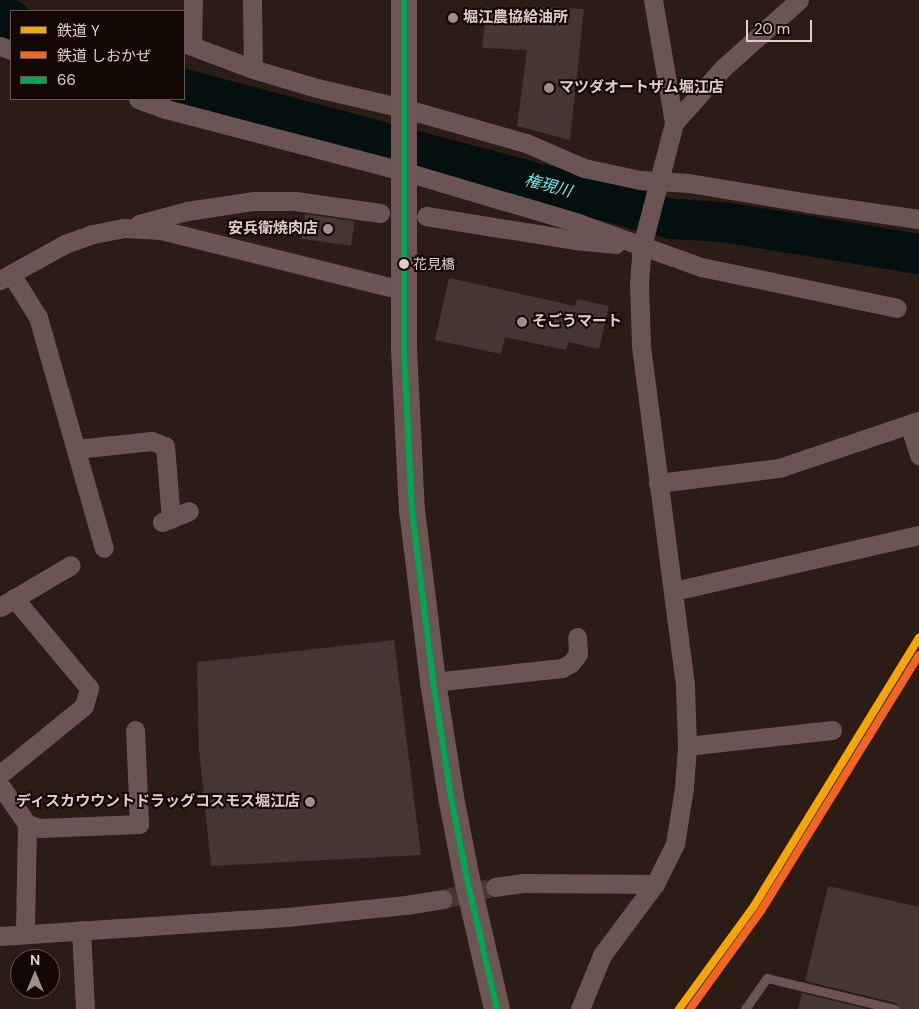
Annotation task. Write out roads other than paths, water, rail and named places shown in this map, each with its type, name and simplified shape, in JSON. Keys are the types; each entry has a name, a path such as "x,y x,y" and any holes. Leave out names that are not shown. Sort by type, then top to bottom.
{"main road":[{"path":"404,0 404,349 412,510 433,682 467,879 497,1009"}],"street":[{"path":"193,0 188,44 254,69 403,114 526,143 584,168 640,180 658,186 689,183 919,219"},
{"path":"252,0 254,69"},
{"path":"580,1009 602,955 655,884 675,844 684,788 687,746 685,685 641,344 639,285 644,237 674,123 653,0"},
{"path":"674,123 723,68 799,0"},
{"path":"141,100 166,109 403,168 578,223 644,237 701,267 896,308"},
{"path":"104,548 38,317 6,277 66,244 93,234 124,228 187,211 254,202 295,201 380,213"},
{"path":"426,216 574,240 644,237"},
{"path":"124,228 160,230 405,291"},
{"path":"658,483 779,468 914,423 919,455"},
{"path":"76,449 152,441 166,446 167,520 189,511"},
{"path":"674,591 919,535"},
{"path":"25,933 26,824 1,780 84,706 89,688 7,603 71,565"},
{"path":"433,682 562,668 571,663 578,654 577,637"},
{"path":"26,824 40,828 139,824 135,730"},
{"path":"687,746 832,730"},
{"path":"495,887 524,883 655,884"},
{"path":"0,936 288,917 406,905 443,899"},
{"path":"81,930 85,1009"}],"lane":[{"path":"745,1009 767,978 895,1009"}],"waterway":[{"name":"権現川","path":"0,15 10,20"},
{"name":"権現川","path":"185,89 672,219 723,222 919,254"}],"tunnel":[{"path":"443,899 495,887"}],"rail line":[{"name":"Y","path":"679,1009 754,906 919,638"},
{"name":"しおかぜ","path":"690,1009 761,911 919,655"}],"place":[{"name":"堀江農協給油所","path":"453,18"},
{"name":"マツダオートザム堀江店","path":"549,88"},
{"name":"安兵衛焼肉店","path":"328,229"},
{"name":"花見橋","path":"404,264"},
{"name":"そごうマート","path":"522,322"},
{"name":"ディスカウウントドラッグコスモス堀江店","path":"310,802"}]}
